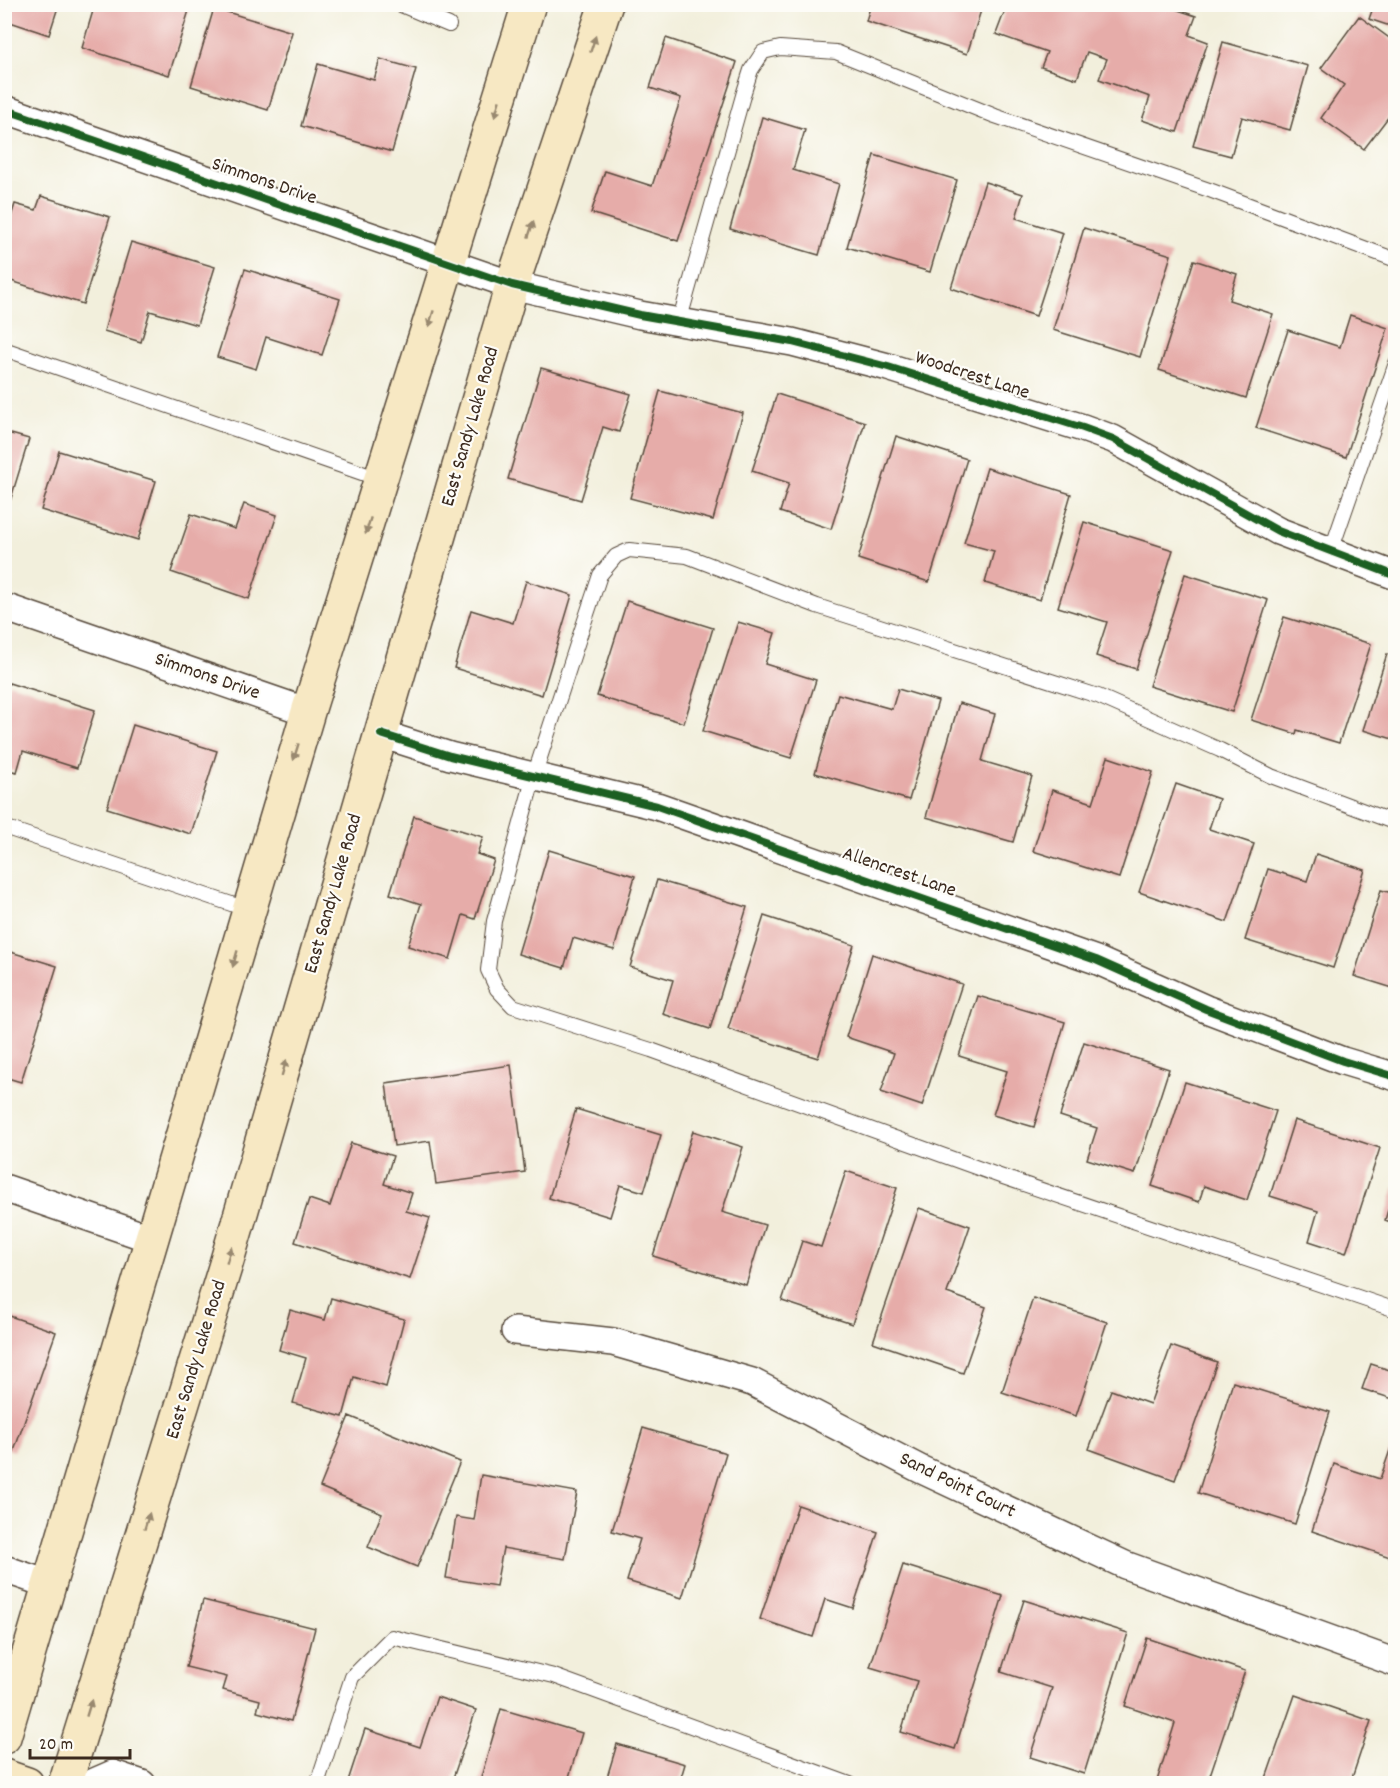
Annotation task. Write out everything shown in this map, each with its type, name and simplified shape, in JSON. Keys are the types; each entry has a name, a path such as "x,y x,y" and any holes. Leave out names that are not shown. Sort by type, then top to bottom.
{"main road":[{"path":"4,1737 308,712 529,4"},
{"name":"East Sandy Lake Road","path":"65,1784 226,1264 513,285 606,4"},
{"path":"4,1776 27,1784"}],"street":[{"name":"Simmons Drive","path":"4,109 513,285"},
{"name":"Woodcrest Lane","path":"513,285 640,315 792,342 888,367 1093,432 1113,439 1278,531 1395,576"},
{"name":"Simmons Drive","path":"4,607 308,712"},
{"name":"Allencrest Lane","path":"381,734 450,756 657,806 1096,960 1206,1009 1343,1061 1395,1077"},
{"path":"4,1188 152,1239"},
{"name":"Sand Point Court","path":"515,1330 613,1342 752,1382 920,1469 1125,1565 1395,1663"},
{"path":"4,1569 48,1584"},
{"path":"90,1784 113,1774 142,1784"}],"lane":[{"path":"399,4 449,25"},
{"path":"679,322 751,70 763,52 780,48 836,52 995,116 1212,191 1395,260"},
{"path":"4,349 382,480"},
{"path":"1331,551 1395,363"},
{"path":"1395,823 1271,776 1220,750 1098,696 817,606 687,556 629,550 616,555 600,575 534,776 494,921 488,970 497,989 513,1006 651,1050 1000,1176 1395,1310"},
{"path":"4,827 249,910"},
{"path":"317,1784 351,1677 392,1637 554,1676 850,1784"}],"building":[{"path":"4,4 59,4 49,35 4,20"},
{"path":"95,4 191,4 169,75 82,48"},
{"path":"871,4 983,4 967,54 866,21"},
{"path":"1007,5 1163,5 1196,16 1189,35 1208,42 1177,132 1142,120 1150,97 1099,79 1107,59 1087,52 1077,79 1041,67 1047,52 996,34"},
{"path":"1374,5 1396,5 1396,28 1369,19"},
{"path":"214,8 292,32 268,110 191,86"},
{"path":"1359,16 1396,43 1396,107 1364,149 1321,118 1344,85 1321,68"},
{"path":"666,38 737,62 678,241 591,213 605,171 652,186 681,98 650,88"},
{"path":"1223,42 1308,66 1290,130 1242,117 1231,156 1193,146"},
{"path":"380,59 416,69 392,152 301,126 318,64 374,80"},
{"path":"762,117 805,130 793,170 839,184 819,255 730,229"},
{"path":"874,155 957,180 930,272 847,247"},
{"path":"985,182 1023,194 1016,218 1063,233 1036,316 951,288"},
{"path":"41,196 110,217 83,304 5,279 5,236 15,204 36,210"},
{"path":"1084,228 1171,255 1140,357 1053,330"},
{"path":"131,242 215,267 197,325 150,311 141,342 104,331"},
{"path":"1194,260 1237,274 1229,300 1273,314 1246,398 1159,370"},
{"path":"245,269 340,299 322,355 266,337 256,369 217,357"},
{"path":"1350,315 1388,328 1346,457 1256,428 1288,330 1340,347"},
{"path":"541,368 631,394 619,432 603,427 581,500 508,479"},
{"path":"660,391 743,413 713,520 630,498"},
{"path":"777,394 865,422 831,529 780,512 789,483 752,471"},
{"path":"4,432 29,439 5,518 4,518"},
{"path":"896,436 967,459 929,582 858,559"},
{"path":"59,451 156,481 138,540 41,510"},
{"path":"987,468 1071,494 1040,600 985,583 994,551 964,543"},
{"path":"244,504 277,515 249,599 171,572 191,514 235,529"},
{"path":"1084,522 1173,550 1136,669 1096,656 1107,622 1058,607"},
{"path":"1185,574 1268,600 1232,712 1149,686"},
{"path":"526,581 572,595 542,695 454,668 471,610 513,623"},
{"path":"627,601 713,628 684,723 597,696"},
{"path":"1284,617 1371,644 1339,743 1297,730 1296,734 1251,720"},
{"path":"738,622 775,633 765,664 816,680 791,758 703,731"},
{"path":"1387,654 1396,657 1396,740 1363,730"},
{"path":"9,683 95,710 77,768 23,751 17,772 4,769 4,696"},
{"path":"898,689 938,701 909,800 815,773 838,694 892,709"},
{"path":"959,703 995,714 982,761 1032,776 1013,842 926,817"},
{"path":"133,725 217,751 191,834 107,808"},
{"path":"1108,757 1153,772 1119,878 1033,851 1052,790 1093,803"},
{"path":"1176,784 1219,799 1209,829 1254,844 1227,922 1139,892"},
{"path":"414,816 483,837 477,854 494,860 475,919 463,915 450,959 408,946 421,904 390,894"},
{"path":"549,850 635,876 614,950 573,938 564,968 518,954"},
{"path":"1316,854 1365,870 1333,968 1245,940 1268,869 1307,881"},
{"path":"657,880 747,907 710,1029 663,1014 673,980 630,967"},
{"path":"1381,890 1396,894 1396,989 1354,976"},
{"path":"764,916 854,945 818,1058 728,1029"},
{"path":"4,950 57,966 21,1082 4,1077"},
{"path":"872,954 962,984 922,1106 881,1092 894,1053 846,1037"},
{"path":"978,996 1065,1022 1034,1127 993,1115 1007,1071 959,1056"},
{"path":"1084,1042 1169,1069 1135,1174 1087,1159 1097,1128 1060,1116"},
{"path":"511,1065 525,1172 436,1184 430,1141 394,1146 386,1083"},
{"path":"1185,1082 1276,1111 1247,1200 1204,1186 1199,1202 1152,1186"},
{"path":"576,1109 661,1135 644,1192 620,1185 610,1217 549,1198"},
{"path":"1294,1120 1380,1148 1346,1253 1309,1241 1318,1211 1270,1196"},
{"path":"693,1131 743,1147 722,1212 765,1225 746,1285 653,1256"},
{"path":"351,1143 393,1156 384,1184 412,1193 406,1211 430,1218 410,1279 295,1242 309,1199 330,1206"},
{"path":"846,1171 897,1188 852,1324 782,1301 802,1241 821,1247"},
{"path":"1396,1187 1396,1224 1385,1220"},
{"path":"919,1208 970,1226 947,1293 986,1307 963,1373 873,1342"},
{"path":"331,1298 404,1319 386,1387 354,1377 343,1417 293,1403 306,1358 279,1350 290,1310 325,1320"},
{"path":"1033,1298 1107,1322 1076,1416 1002,1392"},
{"path":"4,1314 56,1332 14,1451 4,1448"},
{"path":"1171,1346 1217,1362 1175,1480 1089,1449 1111,1390 1150,1404"},
{"path":"1371,1364 1396,1372 1396,1400 1362,1389"},
{"path":"1233,1382 1330,1412 1295,1524 1198,1493"},
{"path":"349,1416 460,1462 417,1567 368,1547 382,1513 320,1487"},
{"path":"643,1428 726,1453 682,1598 627,1581 640,1539 612,1531"},
{"path":"1396,1433 1396,1559 1312,1531 1334,1464 1380,1479"},
{"path":"481,1475 577,1492 565,1559 503,1548 496,1586 446,1578 456,1517 474,1520"},
{"path":"798,1505 878,1532 853,1608 825,1599 813,1637 760,1619"},
{"path":"903,1565 1003,1596 955,1749 901,1732 917,1681 870,1667"},
{"path":"203,1600 315,1628 291,1721 257,1712 260,1700 223,1690 227,1677 186,1667"},
{"path":"1024,1600 1128,1633 1084,1774 1030,1757 1052,1688 1001,1672"},
{"path":"1147,1638 1245,1671 1207,1784 1156,1784 1175,1723 1125,1706"},
{"path":"1295,1695 1371,1721 1350,1784 1264,1784"},
{"path":"437,1697 476,1710 451,1784 347,1784 365,1729 420,1747"},
{"path":"501,1709 582,1733 567,1784 479,1784"},
{"path":"617,1744 685,1764 679,1784 605,1784"}],"cycle path":[{"path":"4,109 512,285 640,315 792,342 888,367 1083,428 1113,439 1278,531 1396,576"},
{"path":"381,734 450,756 657,806 1096,960 1206,1009 1343,1061 1396,1077"}]}
